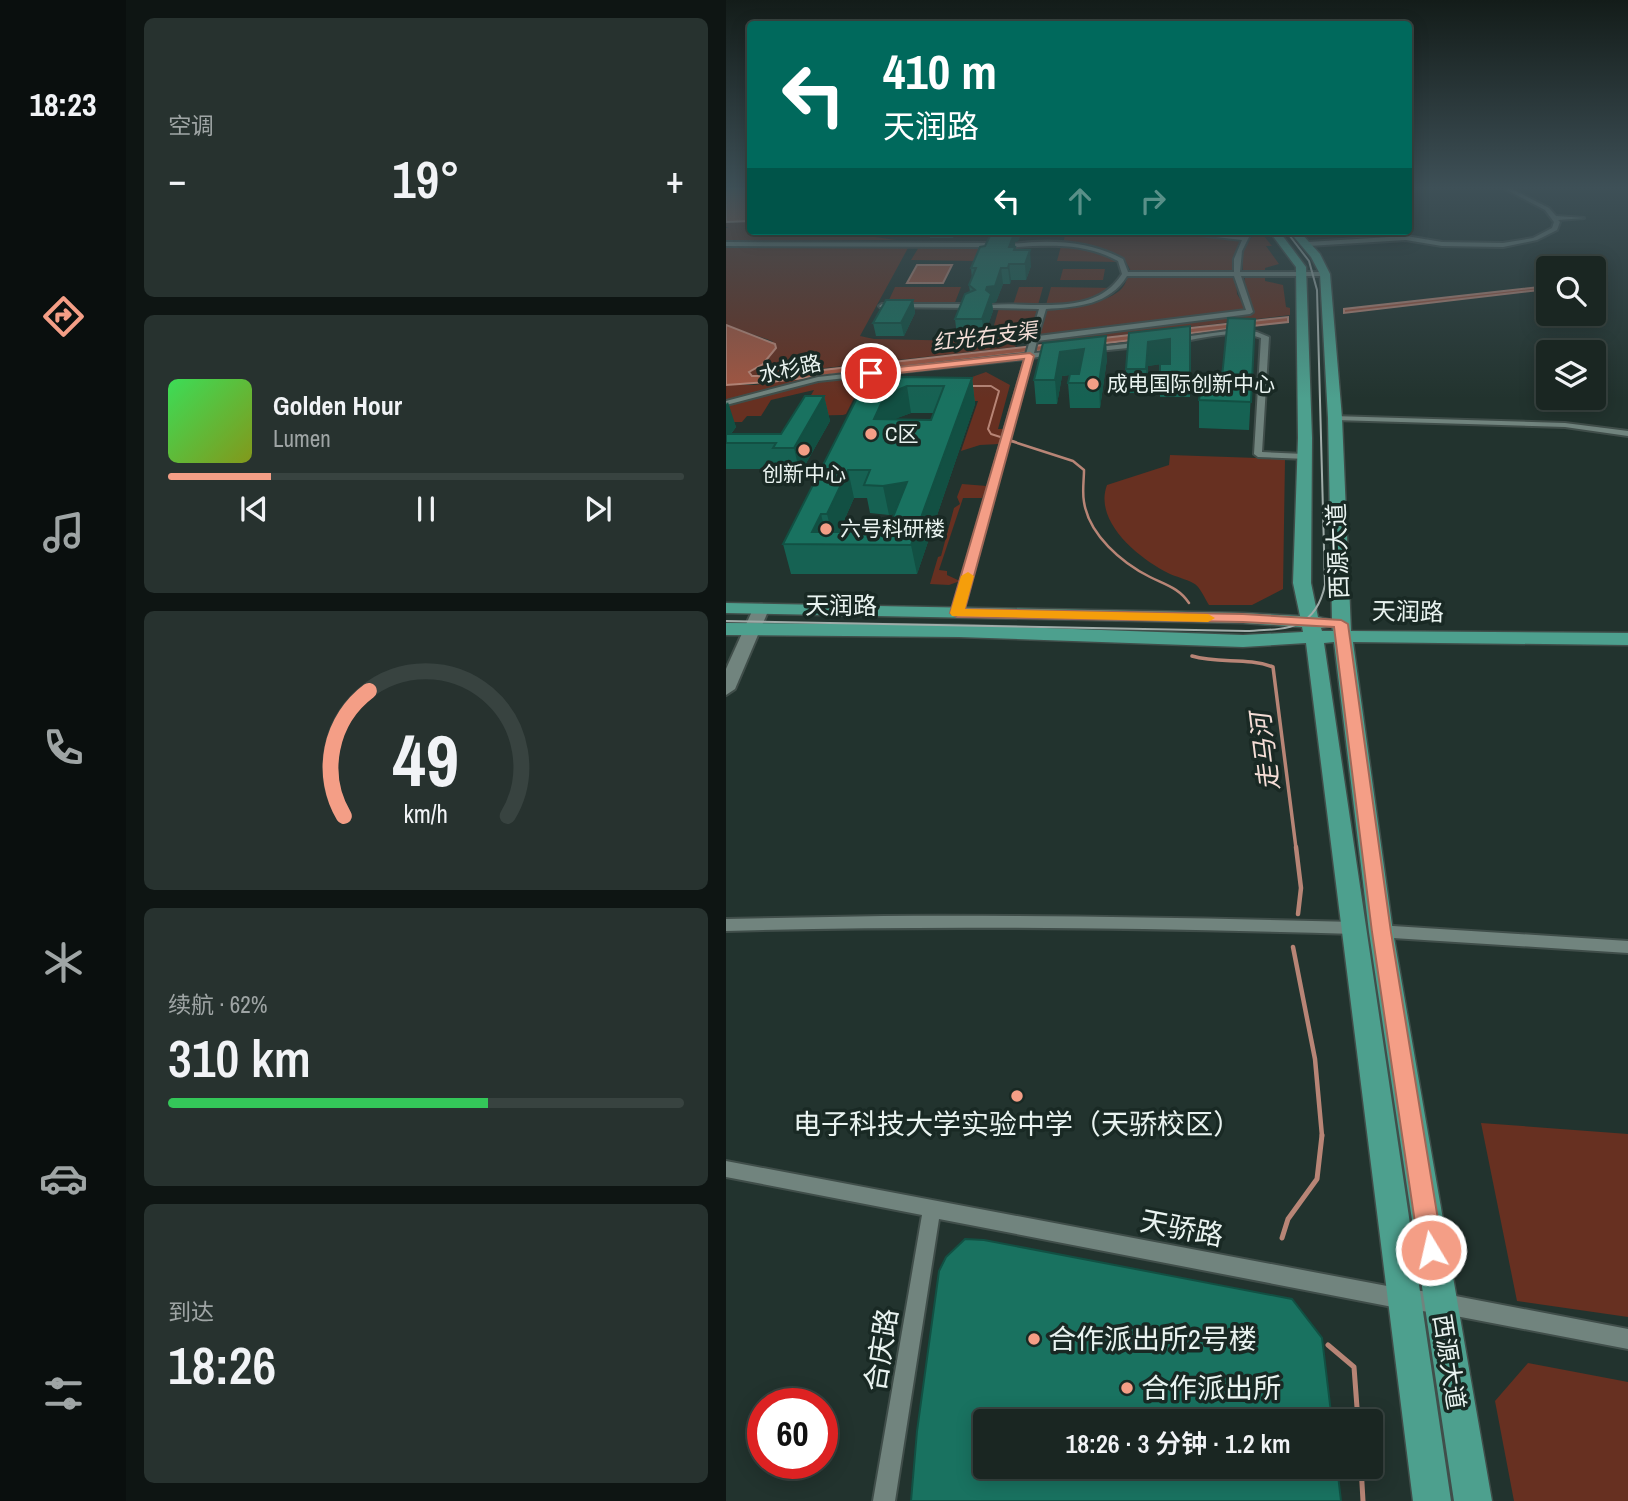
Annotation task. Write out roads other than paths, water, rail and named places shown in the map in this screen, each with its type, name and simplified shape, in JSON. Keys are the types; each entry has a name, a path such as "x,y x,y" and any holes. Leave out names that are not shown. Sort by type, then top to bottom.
{"main road":[{"name":"西源大道","path":"1297,259 1313,274 1304,457 1302,583 1314,630 1432,1501"},
{"name":"西源大道","path":"1308,259 1313,274 1335,418 1342,630 1381,932 1473,1501"},
{"name":"天润路","path":"726,608 1243,618 1314,630"},
{"name":"天润路","path":"726,629 959,631 1243,641 1314,630 1628,627"},
{"name":"天润路","path":"1342,630 1628,639"}],"street":[{"path":"993,306 1043,307 1100,298 1120,286 1125,274 1124,263 1118,259"},
{"path":"1032,347 1246,314 1250,310 1240,292 1238,259"},
{"path":"1125,274 1313,274"},
{"path":"882,306 972,306"},
{"path":"957,613 1043,307"},
{"path":"1165,342 1248,332 1265,337 1258,454 1304,457"},
{"path":"1083,351 1152,343"},
{"path":"1032,347 1071,352"},
{"name":"水杉路","path":"726,402 818,379 1032,347"},
{"path":"1335,418 1565,425 1628,434"},
{"path":"726,689 761,609"},
{"path":"726,925 882,920 1087,920 1355,928 1381,932 1628,947"},
{"name":"天骄路","path":"726,1169 1403,1299 1440,1303 1628,1339"},
{"name":"合庆路","path":"884,1501 932,1208"}],"waterway":[{"name":"走马河","path":"890,373 900,382"},
{"name":"走马河","path":"970,386 991,386 999,391 988,429 991,434 1016,442"},
{"name":"走马河","path":"1011,441 1073,461 1084,470 1084,502 1092,526 1100,537 1118,556 1176,590 1189,603"},
{"name":"走马河","path":"1192,656 1253,662 1273,667 1296,848"},
{"name":"走马河","path":"1296,847 1301,888 1298,914"},
{"name":"走马河","path":"1293,947 1315,1059 1322,1135"},
{"name":"走马河","path":"1282,1238 1288,1219 1317,1179 1322,1135"},
{"name":"走马河","path":"1328,1345 1354,1367 1357,1409"},
{"name":"走马河","path":"1362,1479 1363,1501"}],"tram line":[{"path":"726,621 1246,631 1286,628 1306,619 1314,611 1325,585 1317,290 1308,259"}],"place":[{"name":"成电国际创新中心","path":"1093,384"},
{"name":"C区","path":"871,434"},
{"name":"创新中心","path":"804,450"},
{"name":"六号科研楼","path":"826,529"},
{"name":"电子科技大学实验中学（天骄校区）","path":"1017,1096"},
{"name":"合作派出所2号楼","path":"1034,1339"},
{"name":"合作派出所","path":"1127,1388"}],"water label":[{"name":"红光右支渠","path":"985,337"}]}
